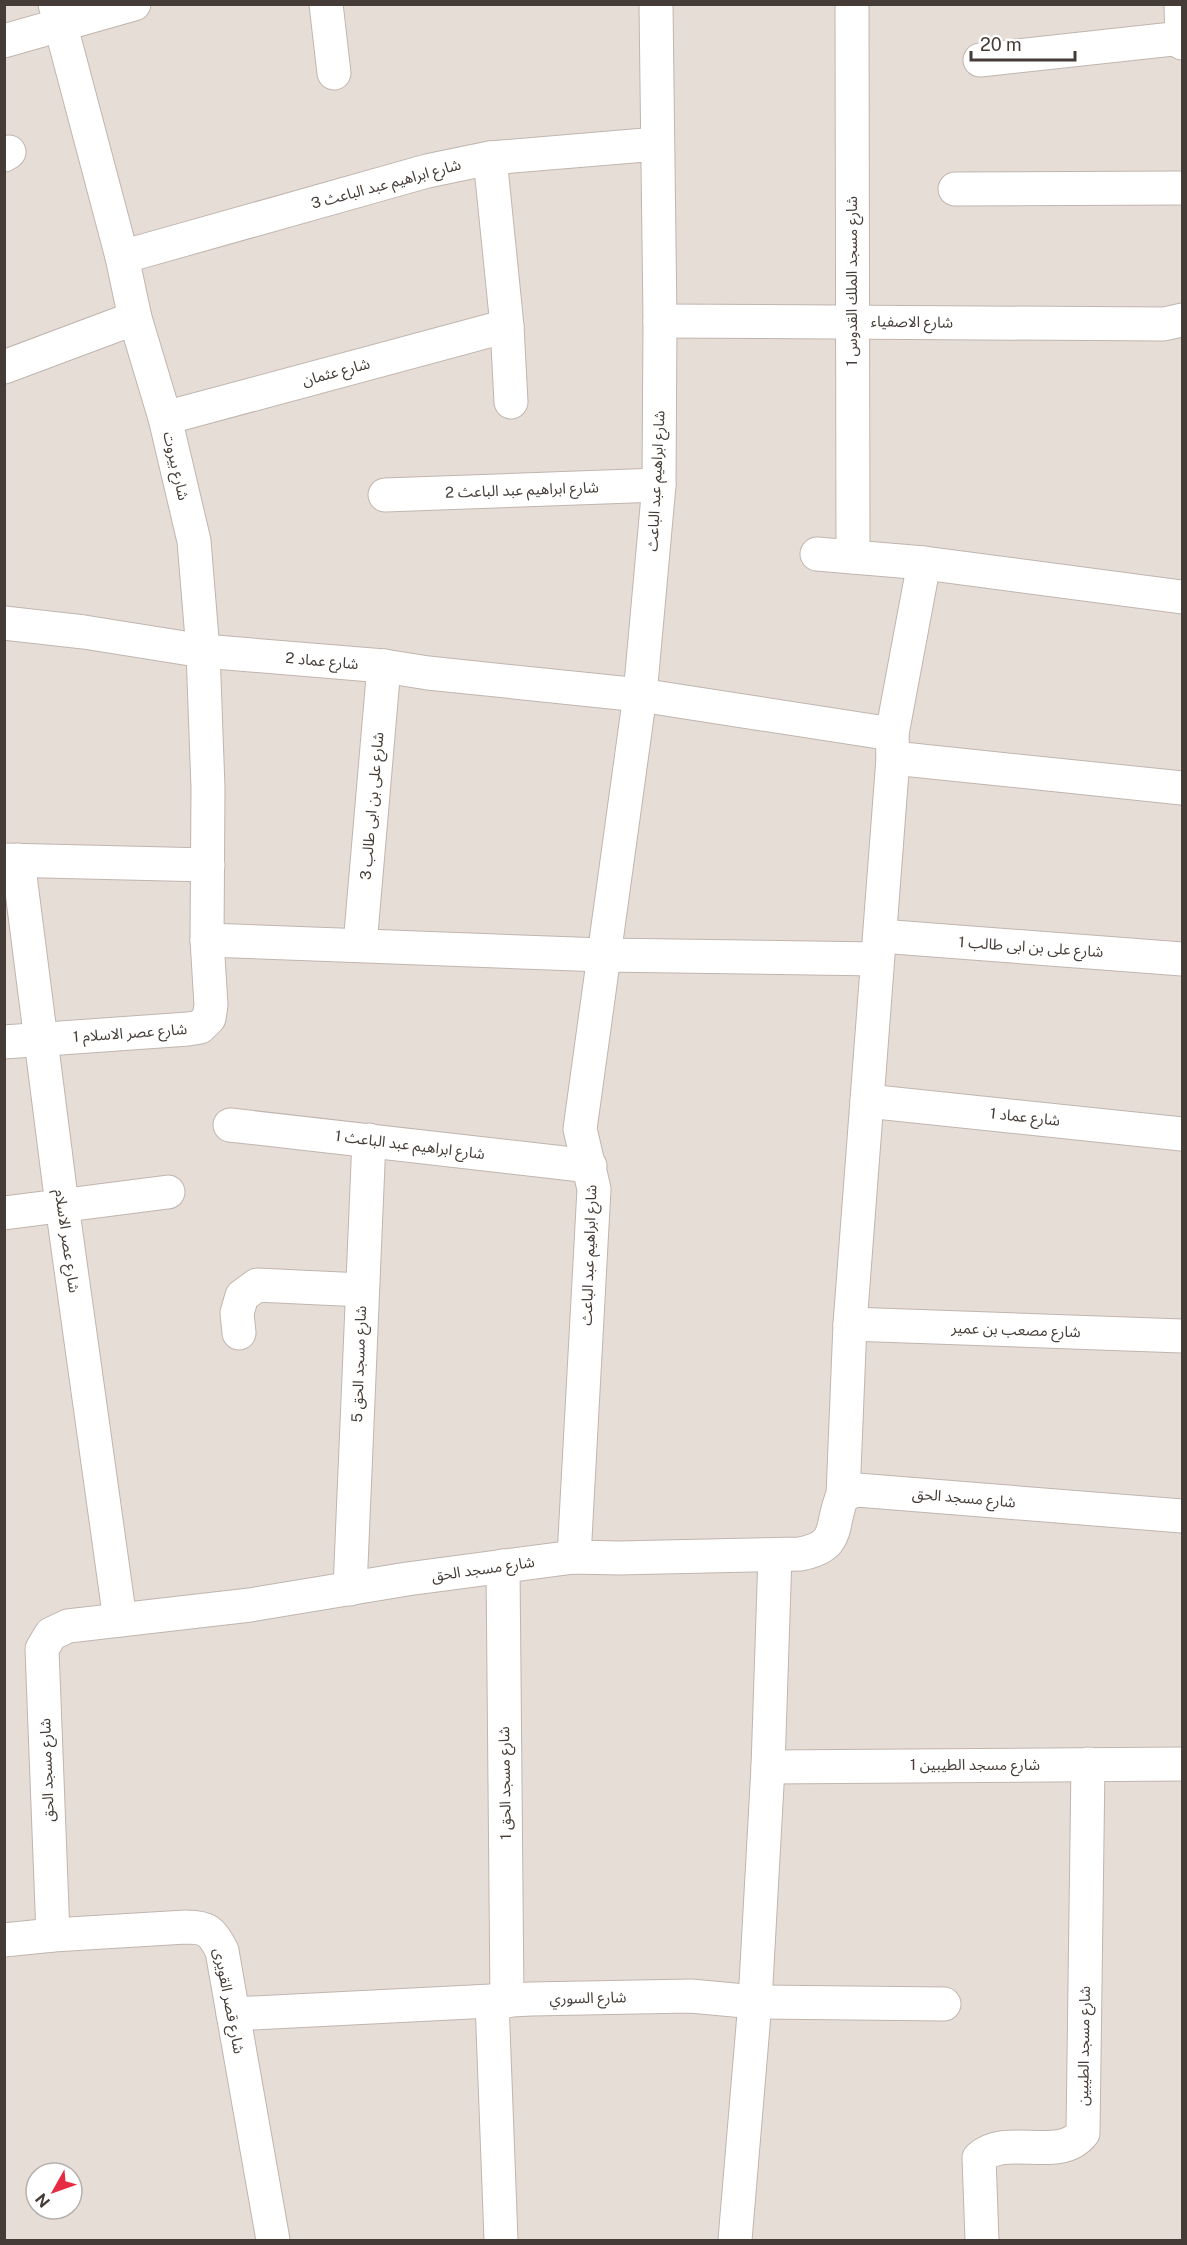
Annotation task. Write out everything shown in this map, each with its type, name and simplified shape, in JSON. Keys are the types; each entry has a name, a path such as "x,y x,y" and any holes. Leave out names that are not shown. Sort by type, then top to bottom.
{"street":[{"path":"4,41 57,15 134,4"},
{"path":"326,4 334,73"},
{"name":"شارع ابراهيم عبد الباعث","path":"574,1557 594,1189 580,1129 640,695 659,485 660,321 656,4"},
{"name":"شارع مسجد الملك القدوس 1","path":"852,4 851,321 854,557"},
{"path":"980,60 1182,40 1181,4"},
{"name":"شارع بيروت","path":"57,15 122,257 135,318 165,418 194,541 203,651 208,788 207,940"},
{"name":"شارع ابراهيم عبد الباعث 3","path":"122,257 427,171 490,158 657,144"},
{"path":"490,158 507,326 511,402"},
{"path":"954,189 1182,188"},
{"path":"4,367 135,318"},
{"name":"شارع الاصفياء","path":"660,321 1173,322"},
{"name":"شارع عثمان","path":"165,418 507,326"},
{"name":"شارع ابراهيم عبد الباعث 2","path":"385,495 659,485"},
{"path":"817,554 924,563 1182,597"},
{"path":"843,1495 850,1324 892,746 924,563"},
{"name":"شارع عماد 2","path":"4,623 84,632 203,651 384,666 428,673 640,695 892,746 1182,788"},
{"name":"شارع على بن ابى طالب 3","path":"360,945 384,666"},
{"path":"11,860 208,865"},
{"name":"شارع عصر الاسلام","path":"11,860 41,1039 120,1620"},
{"path":"207,940 603,955 878,947"},
{"name":"شارع عصر الاسلام 1","path":"4,1042 200,1027 209,1018 211,1005 207,940"},
{"name":"شارع على بن ابى طالب 1","path":"878,947 1182,958"},
{"name":"شارع عماد 1","path":"867,1101 1182,1134"},
{"name":"شارع ابراهيم عبد الباعث 1","path":"230,1125 590,1166"},
{"name":"شارع مسجد الحق 5","path":"350,1588 369,1140"},
{"path":"4,1213 168,1192"},
{"path":"239,1333 237,1313 242,1296 257,1285 362,1290"},
{"name":"شارع مصعب بن عمير","path":"850,1324 1182,1336"},
{"name":"شارع مسجد الحق","path":"53,1935 42,1649 51,1634 68,1626 250,1605 350,1588 574,1557 775,1555 815,1551 826,1543 835,1530 837,1508 843,1495 857,1490 1182,1516"},
{"path":"735,2241 755,2002 768,1767 775,1555"},
{"name":"شارع مسجد الحق 1","path":"501,2241 503,1566"},
{"name":"شارع مسجد الطيبين","path":"982,2241 979,2158 987,2150 999,2148 1063,2146 1076,2143 1083,2133 1088,1764"},
{"name":"شارع مسجد الطيبين 1","path":"768,1767 1182,1764"},
{"name":"شارع قصر القويرى","path":"4,1940 202,1927 215,1936 222,1951 273,2241"},
{"name":"شارع السوري","path":"232,2014 500,2001 691,1996 755,2002 944,2004"}],"shaded area":[{"path":"5,5 1182,5 1182,2240 5,2240"}]}
